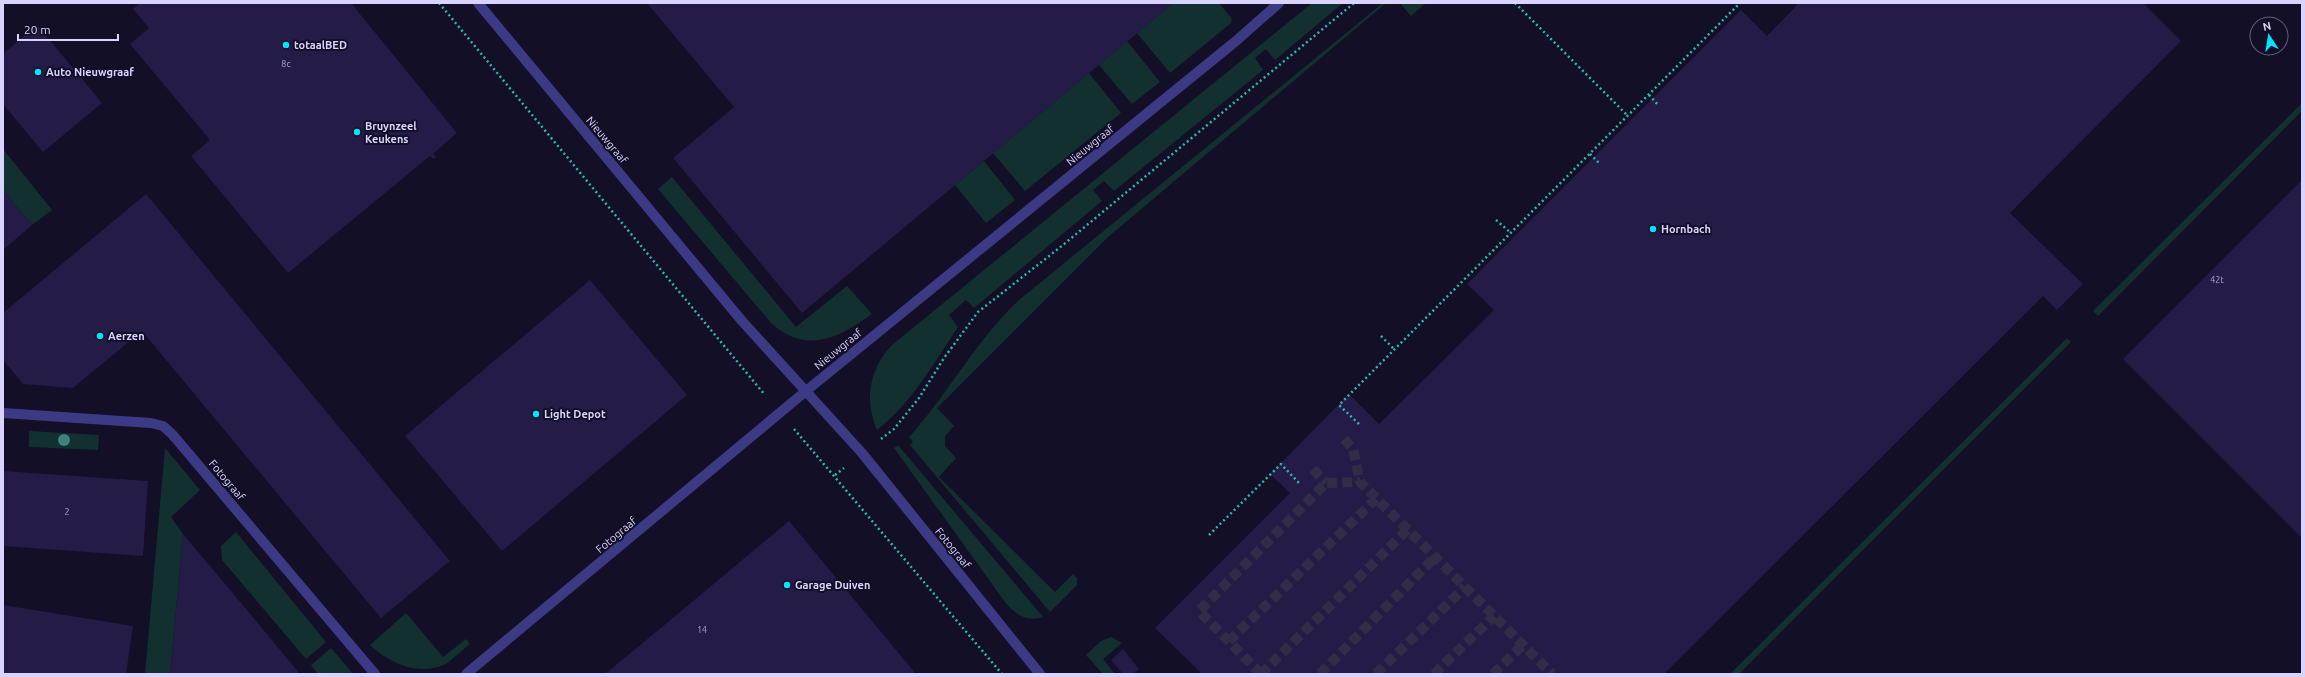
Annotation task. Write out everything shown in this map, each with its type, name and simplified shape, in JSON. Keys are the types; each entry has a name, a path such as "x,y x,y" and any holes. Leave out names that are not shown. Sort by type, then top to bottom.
{"street":[{"name":"Nieuwgraaf","path":"478,3 742,321 806,391 1236,41 1279,3"},
{"name":"Fotograaf","path":"466,674 806,391 862,453 1040,674"},
{"name":"Fotograaf","path":"3,413 150,423 163,426 172,434 375,674"}],"path":[{"path":"439,3 780,413 835,475 1002,674"},
{"path":"835,475 894,429 920,398 944,358 978,312 1063,245 1354,3"},
{"path":"1515,3 1628,116"},
{"path":"1359,424 1339,405 1740,3"},
{"path":"1649,95 1658,106"},
{"path":"1590,154 1600,164"},
{"path":"1496,220 1511,233"},
{"path":"1381,336 1395,350"},
{"path":"1209,535 1281,464 1299,484"}],"green space":[{"path":"1173,3 1219,3 1232,19 1231,23 1170,73 1137,33"},
{"path":"1312,3 1343,3 1275,60 1266,49 1255,58 1263,70 1114,191 1104,181 1093,190 1102,201 974,308 966,300 949,315 958,327 931,369 901,408 877,430 871,407 871,385 878,364 892,345"},
{"path":"1383,3 1386,3 1108,237 937,408 954,426 945,436 945,446 956,458 939,477 1055,592 1073,574 1077,578 1077,585 1050,612 910,445 913,442 909,437 937,403 989,332 1019,300"},
{"path":"1400,3 1426,3 1411,16"},
{"path":"1127,41 1160,82 1132,104 1099,65"},
{"path":"1089,73 1121,113 1025,191 993,153"},
{"path":"2302,103 2302,111 2098,316 2093,311"},
{"path":"3,149 52,210 32,225 3,190"},
{"path":"984,161 1015,200 986,223 955,185"},
{"path":"672,177 796,327 847,286 872,314 847,330 822,340 810,341 784,333 771,323 658,189"},
{"path":"2067,338 2071,342 1739,674 1730,674"},
{"path":"29,431 99,435 98,450 29,447"},
{"path":"898,445 1043,617 1031,619 1026,618 1013,611 1005,602 894,448"},
{"path":"165,448 200,490 171,517 183,534 170,674 145,674"},
{"path":"236,532 326,642 306,659 222,560 221,546"},
{"path":"406,613 443,657 466,639 470,644 446,664 436,668 415,668 395,662 378,652 370,645"},
{"path":"1111,637 1122,643 1103,659 1115,674 1103,674 1086,655 1101,641"},
{"path":"331,648 353,674 318,674 311,665"}],"building":[{"path":"140,3 351,3 457,133 433,154 436,157 433,159 430,156 288,273 191,156 210,140 130,44 149,28 133,9"},
{"path":"647,3 1173,3 802,313 673,158 734,107"},
{"path":"1795,3 2143,3 2181,41 2010,213 2083,284 2057,310 2043,296 1664,674 1202,674 1155,628 1290,493 1270,474 1349,394 1379,424 1494,310 1467,284 1741,10 1767,36 1797,5"},
{"path":"37,25 102,103 43,152 3,104 3,54"},
{"path":"2302,180 2302,538 2123,359"},
{"path":"3,190 32,225 3,250"},
{"path":"146,194 450,561 381,618 142,331 73,388 23,384 3,360 3,313"},
{"path":"590,280 687,395 502,551 405,436"},
{"path":"3,471 148,481 143,556 3,546"},
{"path":"789,521 916,674 605,674 668,622"},
{"path":"183,534 257,622 300,674 170,674"},
{"path":"3,605 133,626 126,674 3,674"},
{"path":"1123,649 1139,669 1133,674 1123,674 1111,660"}],"tunnel":[{"path":"1344,439 1353,449 1360,482 1552,674"},
{"path":"1313,469 1326,483"},
{"path":"1261,674 1199,611 1326,483 1360,482"},
{"path":"1229,641 1376,499"},
{"path":"1261,674 1407,530"},
{"path":"1320,674 1434,558"},
{"path":"1376,674 1465,587"},
{"path":"1434,674 1494,616"},
{"path":"1493,674 1523,645"}],"place":[{"name":"totaalBED","path":"286,45"},
{"name":"Auto Nieuwgraaf","path":"38,72"},
{"name":"Bruynzeel Keukens","path":"357,132"},
{"name":"Hornbach","path":"1653,229"},
{"name":"Aerzen","path":"100,336"},
{"name":"Light Depot","path":"536,414"},
{"name":"Garage Duiven","path":"787,585"}]}
